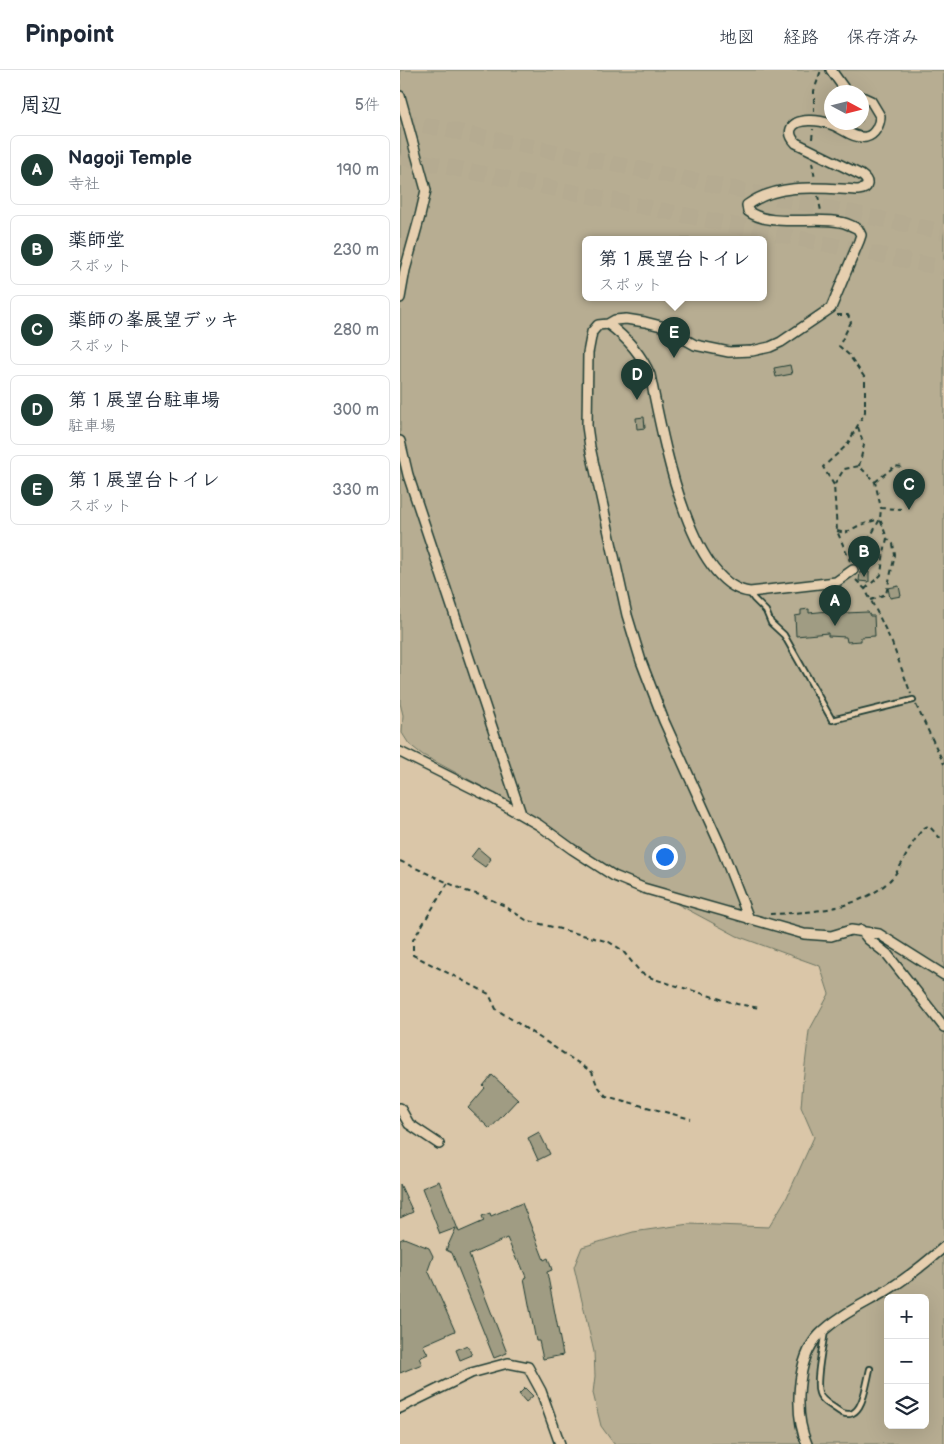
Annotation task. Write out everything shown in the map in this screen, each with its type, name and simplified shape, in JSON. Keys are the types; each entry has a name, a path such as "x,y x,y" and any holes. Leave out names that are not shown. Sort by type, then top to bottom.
{"street":[{"path":"830,70 841,85"},
{"path":"400,96 426,190 405,270 400,298"},
{"path":"843,130 858,137 868,136 877,127 880,116 876,107 869,100"},
{"path":"749,918 721,847 664,721 641,662 626,615 590,447 588,426 588,353 592,332 598,325 626,319 661,326 695,344 713,350 740,352 762,350 781,342 831,308 859,240 861,234 858,229 838,221 785,220 755,216 748,211 747,204 756,198 790,188 824,187 858,190 867,186 868,183 865,177 801,147 791,139 790,132 794,125 798,123 824,123"},
{"path":"608,324 620,333 644,360 650,375 681,504 698,543 719,576 740,591 750,592 836,582 853,570"},
{"path":"400,441 408,475 521,814"},
{"path":"400,752 521,814 614,876 642,888 804,934 831,936 845,930 861,930 879,934 892,940 944,975"},
{"path":"861,930 868,939 887,954 944,1027"},
{"path":"400,1108 404,1126 439,1144"},
{"path":"807,1444 799,1416 799,1394 802,1369 809,1349 818,1336 889,1289 944,1247"},
{"path":"400,1408 471,1373 508,1363 528,1367 541,1391 560,1444"}],"lane":[{"path":"750,592 766,611 771,623 784,635 832,720 914,700"},
{"path":"826,1330 818,1386 819,1396 840,1412 850,1414 855,1412 860,1407 870,1369"}],"path":[{"path":"831,308 838,316 848,316 851,322 840,346 849,355 865,378 865,412 847,444 823,467 834,485 837,531 857,582 871,600 892,642 914,700 944,764"},
{"path":"857,426 864,445 859,466"},
{"path":"849,559 867,543 880,519 881,508 876,482 859,466"},
{"path":"834,485 844,469 859,466"},
{"path":"876,482 895,466 903,467"},
{"path":"881,508 901,509"},
{"path":"837,531 845,533 858,526 880,519"},
{"path":"871,600 886,594 895,555 893,544 887,538 880,519"},
{"path":"864,589 881,575 887,538"},
{"path":"749,918 756,914 802,913 823,910 867,896 892,878 926,826 929,826 939,837 944,839"},
{"path":"400,861 503,905 526,920 609,942 622,950 641,973 654,979 737,1004 760,1008"},
{"path":"448,883 413,940 413,954 489,994 496,1008 592,1072 597,1085 606,1096 691,1119"}],"shaded area":[{"path":"400,70 944,70 944,1444 614,1444 601,1426 593,1393 595,1376 594,1352 574,1267 582,1247 633,1232 689,1224 769,1227 787,1197 814,1137 801,1107 803,1082 809,1031 829,994 820,966 737,936 599,862 540,820 423,755 409,744 402,733 403,715 400,703"}],"building":[{"path":"790,365 792,374 776,377 774,368"},
{"path":"644,417 645,428 637,429 636,418"},
{"path":"860,572 869,572 869,582 859,581"},
{"path":"899,586 901,596 890,598 888,588"},
{"path":"844,608 845,613 868,612 870,616 874,616 875,636 861,637 861,641 847,642 846,637 828,636 828,633 796,636 795,616 801,615 801,610 809,609 809,613"},
{"path":"478,848 491,859 485,867 471,857"},
{"path":"492,1075 518,1099 490,1129 468,1108 485,1088 483,1086"},
{"path":"539,1132 550,1154 538,1160 528,1138"},
{"path":"439,1181 459,1232 484,1221 482,1216 490,1213 491,1216 522,1203 544,1260 548,1258 552,1270 547,1272 563,1355 543,1359 539,1341 536,1341 524,1278 526,1277 507,1238 469,1255 507,1353 494,1358 452,1253 446,1250 456,1228 440,1234 422,1188"},
{"path":"400,1184 413,1212 400,1218"},
{"path":"404,1238 429,1248 433,1256 428,1270 455,1331 423,1345 428,1354 419,1358 422,1364 400,1373 400,1240"},
{"path":"467,1345 472,1355 460,1360 456,1350"},
{"path":"525,1388 533,1396 526,1402 519,1394"}],"tunnel":[{"path":"400,120 944,232"},
{"path":"400,157 944,268"}],"place":[{"name":"第１展望台トイレ","path":"674,358"},
{"name":"第１展望台駐車場","path":"637,400"},
{"name":"薬師の峯展望デッキ","path":"909,510"},
{"name":"薬師堂","path":"864,577"},
{"name":"Nagoji Temple","path":"835,626"}]}
